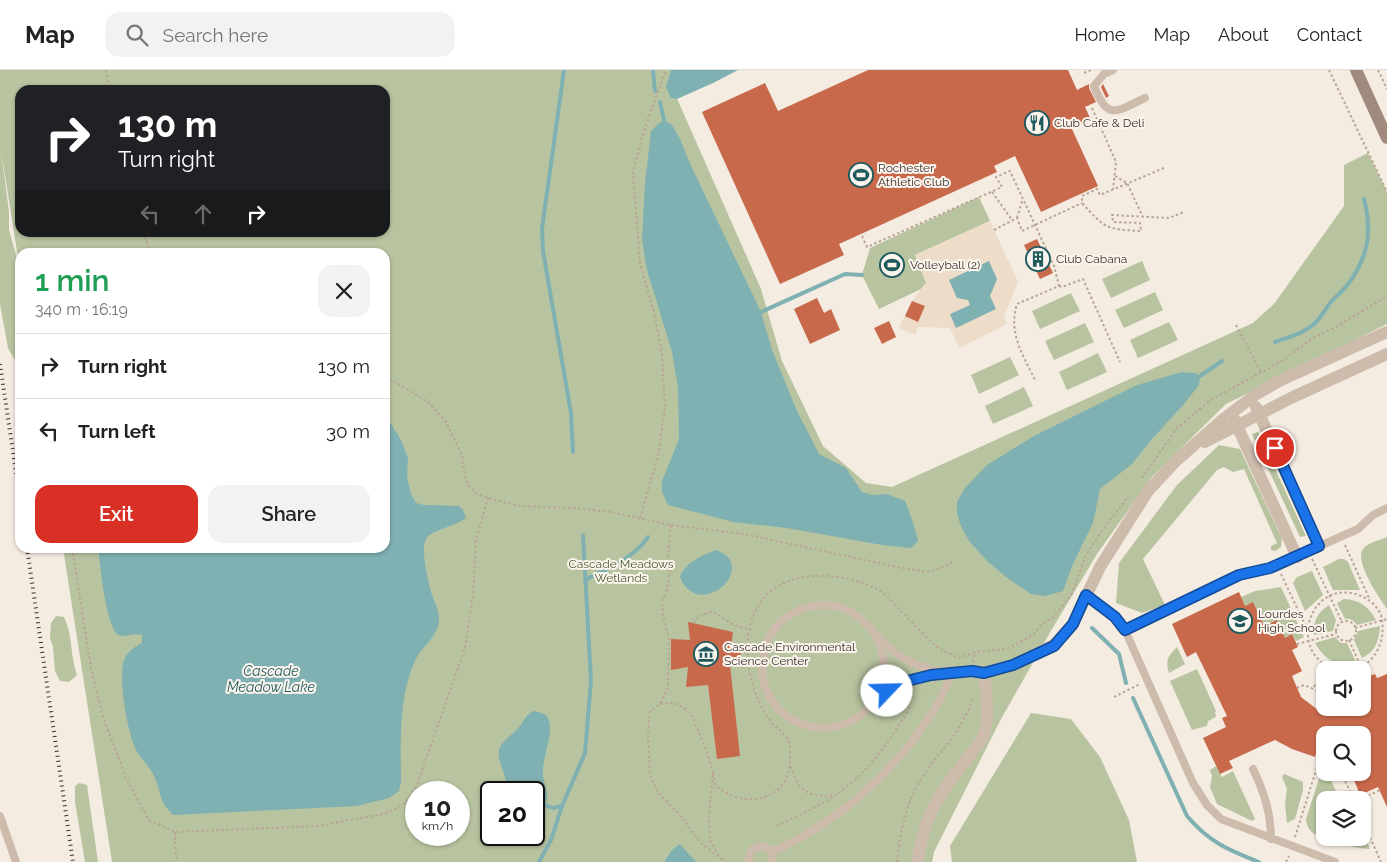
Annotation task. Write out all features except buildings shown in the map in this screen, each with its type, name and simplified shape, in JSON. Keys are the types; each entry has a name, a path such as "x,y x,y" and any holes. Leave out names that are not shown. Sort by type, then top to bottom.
{"main road":[{"path":"1356,70 1387,138"}],"street":[{"path":"917,862 924,828 932,808 984,735 987,714 978,672 1013,665 1054,646 1073,624 1100,567 1148,492 1176,461 1231,412 1281,380 1387,332"},
{"path":"1176,461 1236,425 1387,354"},
{"path":"1251,398 1260,415 1308,551"},
{"path":"1231,412 1236,425 1308,551"}],"lane":[{"path":"1112,70 1104,74 1094,86 1100,103 1107,110 1116,112 1145,98"},
{"path":"1125,630 1239,575 1277,565 1358,529 1373,515 1387,508"},
{"path":"1086,595 1110,613 1125,630 1193,783 1207,805 1220,819 1335,862"},
{"path":"947,672 903,682 873,702 858,718 838,726 819,728 801,724 782,713 769,697 764,686 761,664 765,645 776,627 792,614 811,606 831,606 852,612 868,624 876,635 898,655 923,667 947,672 978,672"},
{"path":"873,702 882,682 884,671 884,659 876,635"},
{"path":"772,852 796,842 838,815 862,796 895,764 938,706 947,685 947,672"},
{"path":"1253,769 1266,798 1271,825 1271,839"},
{"path":"0,816 16,862"},
{"path":"749,862 751,851 758,846 766,847 772,852 774,862"}],"path":[{"path":"106,70 109,85"},
{"path":"640,518 658,456 665,409 662,355 654,312 640,264 633,173 645,127 666,70"},
{"path":"1084,73 1091,70"},
{"path":"1329,70 1387,192"},
{"path":"1378,70 1387,89"},
{"path":"1092,108 1116,162 1113,189"},
{"path":"1164,168 1100,195 1097,189 1082,196 1082,203 1102,225 1114,230 1141,231 1140,224 1113,222 1112,215 1169,218 1184,212"},
{"path":"862,236 867,247 1002,187 996,177 1010,171 1054,266 1060,286"},
{"path":"1115,176 1128,183 1143,217"},
{"path":"992,192 1012,220"},
{"path":"1023,200 1017,218 1022,231 1082,203"},
{"path":"994,230 1017,218"},
{"path":"1035,380 1015,337 1015,313 1018,304 1083,278 1120,362"},
{"path":"1236,325 1261,372 1282,361 1313,338 1336,327 1387,296"},
{"path":"390,379 428,402 446,422 462,455 468,485 476,493 488,498 519,506 574,508 610,512 671,524 744,534 928,572 943,567 955,560"},
{"path":"73,553 91,668 103,718 126,778 149,820 175,832 318,826 388,813 405,803 417,785 466,648 474,593 476,540 488,498"},
{"path":"671,524 668,554 670,570 667,590 662,601 669,640 668,688 660,704 650,711 648,722 650,776 658,792 684,820 700,842 725,862"},
{"path":"1341,536 1371,602"},
{"path":"1308,551 1342,622"},
{"path":"1277,565 1307,629"},
{"path":"835,795 822,796 812,794 800,787 794,777 790,761 789,743 785,734 772,723 755,694 748,659 750,630 755,612 762,600 773,589 785,582 818,575 867,585 884,593 940,649 959,658 975,652 1007,648 1033,635 1041,626"},
{"path":"1322,661 1313,653 1308,642 1307,629 1310,616 1317,605 1330,596 1339,593 1352,593 1364,597 1371,602 1383,620 1385,628 1384,641 1379,653 1371,662"},
{"path":"694,623 695,619 702,614 714,612 734,625 750,630"},
{"path":"1355,628 1387,619"},
{"path":"1336,634 1343,640 1349,640 1354,636 1355,628 1350,622 1342,622"},
{"path":"1336,634 1337,628 1342,622"},
{"path":"1297,644 1336,634"},
{"path":"1349,640 1359,661"},
{"path":"975,652 978,672"},
{"path":"1114,697 1142,683"},
{"path":"1314,688 1316,684"},
{"path":"1297,688 1304,685 1314,688 1316,692"},
{"path":"897,862 906,812 917,787 962,724 973,697"},
{"path":"660,704 673,703 683,707 692,716 708,752 716,786 725,792 737,797 759,799 781,788 786,780 790,761"},
{"path":"777,826 817,806 850,784 873,760 912,705"},
{"path":"1292,847 1316,771"},
{"path":"713,773 709,817 710,840 721,858"},
{"path":"1371,794 1380,790"},
{"path":"175,832 177,862"},
{"path":"1371,839 1381,862"}],"green space":[{"name":"Cascade Meadows Wetlands","path":"0,70 726,70 675,94 761,289 782,361 823,446 866,483 892,487 1253,323 1274,304 1344,206 1344,165 1368,153 1387,192 1387,324 1226,404 1152,477 1097,554 1052,629 1001,719 934,852 932,862 112,862 64,553 390,553 390,248 16,248 1,150 9,212 9,230 15,251 14,359 8,348 0,304"},
{"path":"979,197 990,221 915,255 926,283 921,289 879,309 862,275 870,248"},
{"path":"1142,261 1150,280 1111,298 1102,279"},
{"path":"1155,292 1163,310 1124,328 1115,310"},
{"path":"1071,293 1080,311 1040,329 1032,311"},
{"path":"1169,322 1178,340 1138,358 1130,340"},
{"path":"1085,323 1094,342 1054,360 1045,341"},
{"path":"1098,353 1107,372 1067,390 1059,372"},
{"path":"1010,357 1019,375 979,394 971,375"},
{"path":"1024,387 1033,406 993,424 985,406"},
{"path":"1258,432 1306,536 1300,537 1252,434"},
{"path":"1219,445 1240,449 1282,539 1281,547 1275,551 1271,550 1271,546 1277,543 1244,469 1233,472 1224,467 1217,470 1143,559 1165,605 1142,613 1116,603 1119,563 1177,485"},
{"path":"1387,537 1387,609 1369,579 1361,555 1367,545"},
{"path":"1339,559 1344,559 1348,562 1360,590 1333,590 1323,567"},
{"path":"1312,571 1323,595 1305,611 1293,583 1297,577"},
{"path":"1281,587 1304,637 1296,641 1292,634 1285,638 1277,620 1264,626 1253,603 1245,606 1241,597 1255,591"},
{"path":"1344,599 1363,605 1376,620 1357,625 1351,620 1345,619 1337,603"},
{"path":"1329,605 1336,620 1333,631 1314,635 1314,626 1317,618 1321,611"},
{"path":"56,616 64,617 69,631 77,675 69,682 60,681 55,671 53,647 50,638 51,623"},
{"path":"1380,626 1379,636 1374,649 1362,658 1354,640 1358,631"},
{"path":"1335,637 1341,643 1347,643 1355,661 1332,661 1323,654 1315,643"},
{"path":"1177,647 1185,664 1169,673 1168,659"},
{"path":"1197,669 1216,711 1216,717 1208,721 1207,726 1192,730 1170,681"},
{"path":"1031,713 1071,719 1100,757 1129,820 1137,862 952,862 950,846"},
{"path":"1216,766 1222,777 1233,771 1255,819 1252,821 1217,804 1210,787 1212,776 1210,770"},
{"path":"1284,774 1303,782 1303,790 1295,819 1287,823 1285,805 1287,789 1282,777"},
{"path":"1318,781 1331,781 1336,791 1316,791 1316,835 1308,828 1306,819"},
{"path":"79,783 87,785 98,862 85,862 75,802 75,786"},
{"path":"1347,846 1369,846 1370,849"}],"shaded area":[{"path":"990,221 1018,282 1004,316 1007,324 959,348 950,328 918,327 915,335 899,328 912,301 926,283 915,255"}],"water":[{"path":"671,70 738,70 677,99 671,98 666,87"},
{"path":"664,120 672,125 679,137 761,312 772,350 797,411 819,454 846,468 862,492 873,495 887,494 905,501 918,541 911,548 882,545 787,528 733,522 668,505 662,492 662,481 679,439 678,387 672,352 647,270 642,240 645,183 651,131"},
{"path":"989,261 997,279 990,296 996,309 956,328 950,314 970,305 968,300 957,298 949,280"},
{"path":"1182,372 1195,373 1200,376 1199,385 1132,464 1100,489 1093,523 1072,566 1063,591 1045,596 1031,594 987,561 969,541 960,524 957,502 965,488 987,465 1032,437 1137,385"},
{"name":"Cascade Meadow Lake","path":"390,422 401,440 408,458 407,477 411,494 416,503 459,506 466,518 433,533 426,539 424,544 427,575 438,611 439,621 436,632 414,663 405,692 401,737 401,783 399,791 389,798 357,806 173,815 164,804 153,774 136,749 131,737 126,714 122,688 123,666 128,653 142,643 142,635 122,636 114,630 104,595 99,553 390,553"},
{"path":"716,550 727,556 731,562 732,571 729,579 714,592 705,595 695,594 687,588 680,577 682,572 700,557"},
{"path":"534,711 545,715 550,726 544,759 544,781 506,781 500,763 500,747"},
{"path":"545,784 547,791 545,804"},
{"path":"680,844 696,862 664,862 672,850"}],"waterway":[{"path":"564,70 542,229 543,251 571,413 573,452"},
{"path":"653,70 655,91"},
{"path":"660,102 664,120"},
{"path":"1275,342 1300,333 1314,324 1356,273 1365,253 1367,242 1368,222 1364,199"},
{"path":"761,312 845,274 862,275"},
{"path":"1200,376 1222,361"},
{"path":"539,862 551,840 562,806 585,753 591,681 583,535"},
{"path":"587,579 628,557 648,537"},
{"path":"1092,628 1119,654 1126,683"},
{"path":"1133,698 1187,816 1211,839 1259,862"},
{"path":"545,805 553,808 562,806"}],"railway":[{"path":"0,364 15,465"},
{"path":"28,553 73,862"}],"place":[{"name":"Club Cafe & Deli","path":"1037,123"},
{"name":"Rochester Athletic Club","path":"861,175"},
{"name":"Club Cabana","path":"1038,259"},
{"name":"Volleyball (2)","path":"892,265"},
{"name":"Lourdes High School","path":"1240,621"},
{"name":"Cascade Environmental Science Center","path":"706,654"}],"route":[{"path":"887,691 903,682 920,677 972,671 984,673 1013,665 1054,646 1073,624 1086,595 1105,608 1125,630 1239,575 1270,568 1319,546 1275,448"}]}
